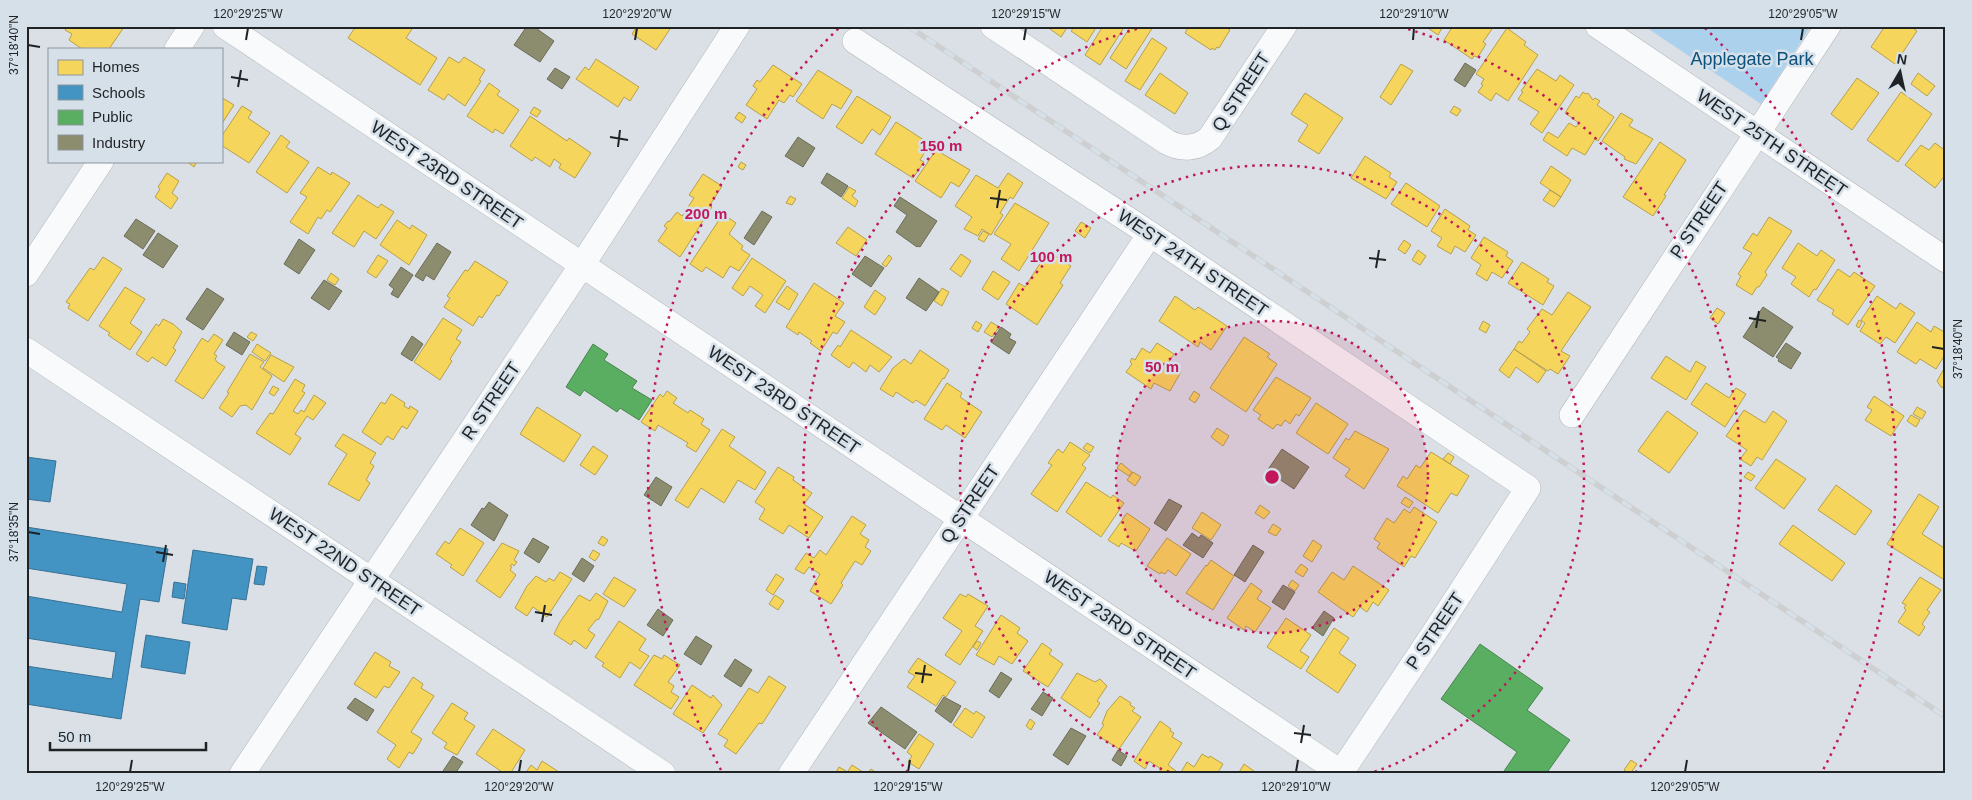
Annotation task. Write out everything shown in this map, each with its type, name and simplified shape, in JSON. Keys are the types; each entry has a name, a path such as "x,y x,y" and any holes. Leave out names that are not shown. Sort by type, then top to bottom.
{"street":[{"path":"178,48 192,26"},
{"name":"WEST 23RD STREET","path":"225,26 1341,773"},
{"name":"R STREET","path":"242,774 582,265 737,26"},
{"name":"Q STREET","path":"993,26 1167,142 1178,147 1190,148 1201,145 1210,138 1284,26"},
{"name":"WEST 25TH STREET","path":"1598,26 1946,260"},
{"name":"P STREET","path":"1572,415 1828,26"},
{"name":"WEST 24TH STREET","path":"855,41 1150,234 1528,488"},
{"path":"26,274 101,162"},
{"name":"Q STREET","path":"791,774 1150,234"},
{"name":"WEST 22ND STREET","path":"26,350 663,774"},
{"name":"P STREET","path":"1341,773 1528,488"}],"green space":[{"name":"Applegate Park","path":"1644,26 1811,26 1761,104"}],"building: Homes":[{"path":"68,26 124,26 110,48 81,48 69,40 72,34 65,30"},
{"path":"356,26 414,26 406,38 437,58 420,85 348,38"},
{"path":"637,26 672,26 656,50 632,34"},
{"path":"1046,26 1068,26 1061,37"},
{"path":"1075,26 1097,26 1087,42 1071,31"},
{"path":"1103,26 1125,26 1100,65 1085,55"},
{"path":"1131,26 1153,27 1126,69 1110,58"},
{"path":"1189,26 1224,26 1230,30 1219,48 1217,47 1215,50 1212,48 1211,50 1185,33"},
{"path":"1425,26 1443,26 1438,35"},
{"path":"1453,26 1494,26 1483,42 1486,44 1478,57 1474,56 1472,59 1444,40"},
{"path":"1885,26 1910,26 1917,31 1895,64 1871,47"},
{"path":"1507,28 1526,42 1524,45 1538,55 1508,101 1496,93 1491,101 1478,92 1483,85 1481,84 1484,79 1476,74"},
{"path":"1152,38 1167,48 1140,90 1125,81"},
{"path":"449,57 459,63 464,57 485,70 479,80 481,81 465,106 448,94 444,100 428,90"},
{"path":"596,59 639,87 630,101 624,97 618,107 576,79 585,67 589,70"},
{"path":"1401,64 1413,71 1391,105 1380,97"},
{"path":"773,65 802,84 793,97 790,95 784,103 779,100 767,119 746,105 757,89 753,86 757,80 760,82"},
{"path":"1537,69 1556,81 1560,75 1574,85 1542,133 1530,124 1539,112 1518,99 1523,92 1521,91"},
{"path":"818,70 852,91 841,109 832,104 823,119 796,101"},
{"path":"1160,73 1188,93 1175,114 1145,95"},
{"path":"1918,73 1935,86 1927,96 1911,84"},
{"path":"1857,78 1879,93 1852,130 1831,114"},
{"path":"489,83 500,91 497,95 519,110 503,134 495,129 493,133 467,116"},
{"path":"1583,92 1588,93 1593,100 1595,98 1600,101 1597,105 1614,117 1598,141 1595,139 1585,155 1572,148 1567,156 1543,140 1548,132 1558,138 1569,123 1576,127 1579,123 1565,113 1576,96 1579,98"},
{"path":"1901,92 1932,114 1898,162 1867,140"},
{"path":"1305,93 1343,118 1319,154 1298,141 1308,125 1291,114"},
{"path":"857,96 891,117 880,135 872,129 862,144 836,127"},
{"path":"222,98 234,105 222,123"},
{"path":"242,106 252,112 248,118 270,133 249,163 222,146 222,136"},
{"path":"1454,106 1461,110 1457,116 1450,112"},
{"path":"534,107 541,111 537,117 530,113"},
{"path":"739,112 746,117 742,123 735,118"},
{"path":"1621,113 1633,120 1629,126 1653,139 1636,164 1624,159 1625,157 1602,141"},
{"path":"530,116 567,141 569,138 591,153 575,178 559,168 561,164 554,159 550,167 535,157 532,161 510,146"},
{"path":"896,122 930,144 920,160 924,162 913,178 875,154"},
{"path":"281,135 290,142 286,147 309,162 287,193 256,172"},
{"path":"1660,142 1686,160 1653,216 1623,197"},
{"path":"1935,143 1946,151 1946,174 1935,188 1905,165 1921,145 1929,150"},
{"path":"936,150 970,170 959,187 951,182 941,198 915,181"},
{"path":"1365,156 1391,173 1389,177 1397,182 1386,199 1351,178"},
{"path":"187,162 196,162 194,167"},
{"path":"741,162 746,165 743,170 738,167"},
{"path":"1551,166 1571,180 1561,197 1540,183"},
{"path":"318,167 331,175 332,172 350,183 330,212 327,210 321,219 318,217 308,234 290,222 307,197 300,193"},
{"path":"167,173 179,181 172,193 178,198 171,209 155,197 160,189 158,187"},
{"path":"1008,173 1023,183 1013,199 1010,197 1000,213 1003,215 991,235 982,229 978,236 964,229 972,217 955,206 976,175 998,188"},
{"path":"703,174 722,186 710,205 712,207 680,257 658,241 667,228 664,226 668,221 677,212 682,216 694,198 689,195"},
{"path":"1406,183 1440,206 1427,227 1391,204"},
{"path":"849,187 856,191 852,196 858,201 855,207 842,198"},
{"path":"1550,190 1561,197 1554,207 1543,200"},
{"path":"358,195 378,208 381,204 394,212 376,239 364,231 354,247 332,233"},
{"path":"790,196 796,199 792,205 786,203"},
{"path":"1015,203 1049,223 1019,271 1001,259 1011,244 994,234"},
{"path":"1445,209 1470,226 1468,230 1476,235 1465,252 1455,246 1451,254 1437,246 1442,238 1431,231"},
{"path":"723,214 736,223 729,234 743,246 741,249 750,255 739,271 730,266 723,278 706,267 702,272 690,264"},
{"path":"1769,217 1792,231 1765,272 1767,275 1752,295 1736,285 1741,276 1738,274 1752,253 1743,248 1753,233 1757,236"},
{"path":"397,220 410,229 412,225 427,235 409,265 380,245"},
{"path":"1081,222 1091,228 1085,238 1075,231"},
{"path":"848,227 867,240 856,256 836,243"},
{"path":"983,231 989,234 984,242 978,239"},
{"path":"1484,237 1508,252 1506,256 1513,261 1502,278 1492,272 1487,281 1476,274 1481,265 1471,258"},
{"path":"1404,240 1411,245 1405,254 1398,249"},
{"path":"1798,243 1817,256 1821,250 1835,260 1816,290 1814,289 1809,297 1791,284 1796,277 1782,268"},
{"path":"1418,250 1426,256 1420,265 1412,260"},
{"path":"1048,251 1071,266 1060,283 1063,285 1037,325 1006,304 1019,283 1025,287"},
{"path":"961,254 971,261 961,277 950,269"},
{"path":"378,255 388,261 376,278 367,272"},
{"path":"889,255 892,258 886,267 882,264"},
{"path":"103,257 122,269 88,321 68,308 70,304 66,302 90,268 94,270"},
{"path":"752,258 786,281 765,313 755,306 763,295 750,286 743,296 732,288"},
{"path":"475,261 508,282 482,318 479,316 473,326 444,307 450,298 447,296 465,270 468,271"},
{"path":"1522,262 1549,279 1547,282 1554,286 1543,305 1508,283"},
{"path":"1838,269 1850,277 1854,272 1875,286 1848,325 1832,314 1834,310 1817,300"},
{"path":"993,271 1010,282 998,300 982,289"},
{"path":"331,273 339,279 335,285 327,280"},
{"path":"814,283 844,303 835,316 845,322 837,334 833,332 821,351 810,343 812,341 799,332 798,335 786,327"},
{"path":"787,286 798,294 789,310 776,302"},
{"path":"125,287 145,299 130,323 142,332 130,350 108,335 110,333 99,326"},
{"path":"942,288 949,292 942,306 934,301"},
{"path":"875,290 886,298 875,315 864,307"},
{"path":"1568,292 1591,307 1561,351 1570,356 1558,374 1550,369 1548,371 1514,349 1519,341 1522,343 1530,332 1527,329 1542,309 1552,315"},
{"path":"1175,296 1195,310 1198,307 1227,326 1211,350 1200,342 1198,347 1159,321"},
{"path":"1877,296 1896,309 1900,303 1915,313 1895,343 1886,337 1880,344 1860,331 1865,323 1861,320"},
{"path":"1717,308 1725,313 1718,324 1710,318"},
{"path":"443,318 462,330 456,339 461,342 440,380 414,362"},
{"path":"163,319 173,324 182,332 173,348 176,350 166,366 152,357 148,362 136,354 156,324 159,326"},
{"path":"1859,320 1862,322 1859,328 1856,326"},
{"path":"976,321 982,325 978,332 972,328"},
{"path":"1483,321 1490,325 1486,333 1479,329"},
{"path":"991,322 999,327 992,337 984,332"},
{"path":"1917,322 1931,332 1934,326 1946,333 1946,353 1936,369 1920,359 1916,364 1897,352"},
{"path":"851,330 892,357 879,372 870,365 866,372 853,362 849,368 831,355 838,345 840,347"},
{"path":"251,332 257,335 253,341 247,337"},
{"path":"214,334 223,340 214,354 217,356 215,359 225,367 203,399 175,381 202,338 208,342"},
{"path":"1244,337 1270,354 1267,357 1277,364 1246,412 1210,388"},
{"path":"1157,343 1174,354 1168,363 1181,372 1170,391 1154,383 1151,389 1126,372 1132,364 1130,362 1132,358 1135,360 1142,348 1150,353"},
{"path":"257,344 271,353 265,361 252,352"},
{"path":"1514,349 1546,371 1538,383 1516,367 1509,378 1499,370"},
{"path":"920,350 949,370 925,406 916,400 913,403 896,392 893,397 880,389 893,368 904,359 911,364"},
{"path":"250,354 264,362 260,367 272,376 252,410 246,405 240,406 232,417 219,408"},
{"path":"271,355 294,367 284,382 263,368"},
{"path":"1666,356 1690,372 1696,361 1706,367 1686,400 1651,378"},
{"path":"1946,365 1946,388 1941,387 1937,381"},
{"path":"1276,377 1311,398 1299,416 1296,414 1290,424 1285,420 1281,426 1277,424 1273,429 1258,419 1261,415 1253,410"},
{"path":"295,379 305,385 302,391 305,393 293,411 298,414 301,410 304,412 314,395 326,403 313,420 307,416 295,434 301,438 290,455 256,433 270,413 273,414"},
{"path":"947,383 962,393 960,397 982,412 965,438 946,425 942,430 924,419"},
{"path":"1706,383 1729,398 1736,388 1746,394 1725,427 1691,404"},
{"path":"273,386 279,389 274,396 269,393"},
{"path":"667,391 677,398 673,403 688,413 690,410 704,419 701,424 710,430 696,452 686,446 688,443 658,425 655,431 641,422 660,394 663,397"},
{"path":"1194,391 1200,395 1195,403 1189,399"},
{"path":"391,394 405,403 404,406 409,409 410,406 418,411 407,429 402,426 393,440 387,436 381,445 362,432 381,402 385,404"},
{"path":"1874,396 1904,416 1891,436 1865,420 1872,410 1867,407"},
{"path":"1316,403 1348,424 1328,454 1296,433"},
{"path":"537,407 581,435 564,462 520,434"},
{"path":"1917,407 1926,412 1922,419 1913,414"},
{"path":"1744,410 1765,423 1773,411 1787,421 1762,460 1757,457 1751,466 1740,459 1747,450 1726,436"},
{"path":"1667,411 1698,433 1669,473 1638,451"},
{"path":"1911,415 1920,420 1916,427 1907,421"},
{"path":"1217,428 1229,436 1223,446 1211,437"},
{"path":"722,429 735,437 729,446 766,472 755,490 738,480 724,503 701,488 688,508 675,500"},
{"path":"1355,431 1389,449 1364,489 1345,476 1350,469 1333,458 1346,438 1349,440"},
{"path":"343,434 376,453 370,463 374,466 366,480 370,483 359,501 328,484 347,454 335,446"},
{"path":"1070,442 1090,455 1082,465 1086,468 1057,512 1031,494 1052,465 1048,463 1058,449 1063,453"},
{"path":"1087,443 1094,447 1090,453 1083,448"},
{"path":"593,446 608,456 595,475 580,465"},
{"path":"1431,452 1469,476 1457,496 1451,493 1438,513 1397,486 1403,476 1407,479 1416,465 1420,468"},
{"path":"1448,453 1454,457 1450,464 1443,459"},
{"path":"1776,459 1806,479 1784,509 1755,488"},
{"path":"1121,463 1132,472 1129,476 1117,468"},
{"path":"778,467 794,477 793,480 812,493 804,504 823,517 809,538 789,525 783,534 759,519 765,509 755,502"},
{"path":"1133,472 1141,477 1135,486 1127,480"},
{"path":"1748,472 1755,476 1751,481 1744,477"},
{"path":"1086,482 1111,498 1113,495 1124,503 1101,537 1066,512"},
{"path":"1836,485 1872,511 1855,535 1818,510"},
{"path":"1919,494 1939,507 1922,534 1946,549 1946,581 1887,544"},
{"path":"1405,497 1413,502 1409,508 1401,503"},
{"path":"1260,505 1270,512 1264,519 1255,513"},
{"path":"1414,507 1437,522 1415,558 1411,556 1404,567 1377,548 1380,543 1374,539 1387,518 1394,523 1404,509 1410,513"},
{"path":"1202,512 1221,525 1211,540 1192,528"},
{"path":"1127,513 1150,529 1136,551 1121,543 1119,547 1108,540"},
{"path":"852,516 866,525 860,534 869,540 865,547 871,551 862,565 855,561 841,583 843,585 831,604 810,591 820,574 809,567 804,574 795,569 806,553 814,558 820,550 826,555"},
{"path":"1273,524 1281,529 1276,536 1268,532"},
{"path":"1793,525 1845,563 1832,581 1779,544"},
{"path":"460,528 484,543 463,576 450,567 452,565 436,554 445,541 449,544"},
{"path":"602,536 608,540 604,546 598,543"},
{"path":"1167,538 1191,554 1176,576 1168,570 1165,574 1161,572 1160,574 1147,566"},
{"path":"1313,540 1322,546 1312,562 1303,556"},
{"path":"502,543 519,551 514,560 517,562 514,566 512,564 510,566 512,567 510,570 516,575 500,598 476,581"},
{"path":"593,550 600,554 595,561 589,557"},
{"path":"1211,560 1234,576 1213,610 1186,593"},
{"path":"1301,564 1308,569 1303,577 1295,572"},
{"path":"1353,566 1389,590 1378,606 1373,602 1367,612 1360,607 1353,617 1318,592 1332,572 1344,580"},
{"path":"560,572 572,579 547,617 533,607 527,616 515,608 527,586 536,576 546,582 549,578 554,581"},
{"path":"776,574 784,579 773,595 766,590"},
{"path":"614,577 636,590 624,607 603,594"},
{"path":"1920,577 1941,590 1927,610 1930,612 1922,624 1925,627 1919,636 1898,622 1906,610 1904,608 1906,605 1902,603"},
{"path":"1292,580 1299,585 1295,591 1288,586"},
{"path":"1251,583 1262,591 1257,599 1271,608 1255,632 1246,626 1244,630 1227,618"},
{"path":"596,593 608,601 599,619 588,630 595,635 586,649 574,640 571,645 554,634 579,595 590,601"},
{"path":"960,594 966,597 968,594 988,606 975,626 983,631 960,665 945,655 962,631 943,618"},
{"path":"775,595 784,601 778,610 769,604"},
{"path":"1001,615 1020,628 1017,633 1028,641 1012,664 999,656 994,665 976,655"},
{"path":"1286,618 1311,635 1300,651 1309,657 1301,669 1267,647"},
{"path":"619,621 646,639 639,650 649,656 640,669 630,662 620,678 602,666 604,663 595,657"},
{"path":"1334,628 1349,638 1339,653 1356,665 1338,693 1306,671"},
{"path":"977,641 981,643 977,650 973,647"},
{"path":"1042,643 1052,650 1049,654 1063,664 1048,687 1023,671"},
{"path":"375,652 391,662 389,666 400,672 389,688 384,686 376,698 354,684"},
{"path":"654,655 662,659 664,655 680,665 668,682 674,686 671,692 679,697 671,709 634,685"},
{"path":"918,658 956,682 946,697 943,695 936,706 907,687 915,676 908,672"},
{"path":"1077,673 1095,682 1100,679 1107,686 1097,701 1100,703 1090,718 1061,698"},
{"path":"769,676 786,687 762,724 759,723 736,754 724,746 728,740 718,734 749,688 758,693"},
{"path":"413,677 423,684 421,688 434,696 411,732 422,739 413,754 409,752 399,768 387,759 396,745 377,732"},
{"path":"692,685 711,698 713,695 722,705 703,733 673,714"},
{"path":"1120,696 1131,703 1130,705 1135,708 1132,711 1141,717 1119,749 1097,735 1104,725 1102,724 1107,711"},
{"path":"452,703 468,713 464,719 475,726 457,755 444,748 447,743 432,733"},
{"path":"965,708 974,714 976,711 985,717 972,738 953,725"},
{"path":"1030,719 1035,723 1031,730 1026,726"},
{"path":"1160,721 1174,733 1172,737 1182,743 1168,765 1176,771 1174,774 1158,774 1161,769 1149,761 1145,769 1134,761"},
{"path":"493,729 525,750 510,774 505,774 476,754"},
{"path":"919,734 934,744 919,769 908,762 912,756 907,752"},
{"path":"1202,754 1209,758 1210,756 1223,764 1217,774 1180,774 1187,762 1194,767"},
{"path":"1631,760 1637,764 1630,774 1624,770"},
{"path":"542,761 559,772 557,774 525,774 531,765 537,770"},
{"path":"1244,764 1258,774 1238,774"},
{"path":"852,765 866,774 846,774"},
{"path":"839,767 846,771 845,774 835,774"},
{"path":"871,769 878,774 867,774"}],"building: Schools":[{"path":"26,457 56,461 50,502 26,499"},
{"path":"26,527 168,549 159,602 140,599 121,719 26,704 26,666 112,679 116,652 26,638 26,596 122,612 127,584 26,568"},
{"path":"193,550 253,559 246,600 232,598 227,630 182,623"},
{"path":"257,566 267,567 264,585 254,584"},
{"path":"174,582 186,584 184,599 172,597"},
{"path":"146,635 190,642 185,674 141,667"}],"building: Public":[{"path":"593,344 608,354 604,360 637,381 632,388 652,400 639,420 620,408 617,412 584,390 580,396 566,387"},
{"path":"1480,644 1543,688 1527,710 1570,740 1546,774 1502,774 1517,752 1441,699"}],"building: Industry":[{"path":"527,26 533,26 554,41 540,62 514,45"},
{"path":"1465,63 1476,70 1465,87 1454,80"},
{"path":"555,68 570,77 562,89 547,79"},
{"path":"798,137 815,148 803,167 785,156"},
{"path":"827,173 848,186 841,197 821,183"},
{"path":"900,197 937,221 920,247 917,247 896,232 907,215 894,206"},
{"path":"762,211 772,217 754,245 744,238"},
{"path":"136,219 155,231 143,249 124,236"},
{"path":"158,233 178,246 163,268 143,255"},
{"path":"299,239 315,250 299,274 284,264"},
{"path":"437,243 451,252 434,280 426,275 423,281 415,276"},
{"path":"865,256 884,268 871,287 852,274"},
{"path":"401,267 413,275 398,298 391,294 394,289 389,285"},
{"path":"919,278 939,292 926,311 906,298"},
{"path":"324,280 342,291 329,310 311,298"},
{"path":"207,288 224,299 203,330 186,319"},
{"path":"1763,307 1793,327 1773,357 1743,337"},
{"path":"1001,327 1011,334 1009,338 1016,342 1009,354 991,342"},
{"path":"234,332 250,342 242,355 226,345"},
{"path":"412,336 423,344 412,361 401,354"},
{"path":"1786,343 1801,353 1791,369 1778,361 1779,359 1776,357"},
{"path":"1282,449 1309,467 1294,489 1267,471"},
{"path":"656,477 672,487 661,506 644,495"},
{"path":"1169,499 1182,506 1166,531 1154,523"},
{"path":"489,502 508,515 494,541 471,525 482,508 484,509"},
{"path":"1192,533 1199,538 1201,535 1213,543 1203,558 1183,545"},
{"path":"533,538 549,547 539,563 524,553"},
{"path":"1253,545 1264,552 1245,582 1234,575"},
{"path":"582,558 594,566 584,582 572,574"},
{"path":"1283,585 1295,592 1284,610 1272,602"},
{"path":"658,609 673,620 663,636 647,625"},
{"path":"1324,611 1334,618 1323,636 1312,628"},
{"path":"696,636 712,646 701,665 684,654"},
{"path":"735,659 752,670 741,687 724,676"},
{"path":"1001,672 1012,679 999,698 989,691"},
{"path":"1043,692 1053,698 1042,716 1031,709"},
{"path":"944,697 961,706 951,723 935,711"},
{"path":"355,698 374,710 367,721 347,708"},
{"path":"881,707 917,732 905,749 868,723"},
{"path":"1071,728 1086,736 1068,765 1053,755"},
{"path":"1118,750 1127,756 1121,766 1112,760"},
{"path":"453,756 463,762 455,774 448,774 443,771"}],"railway":[{"path":"908,26 1946,717"}]}
